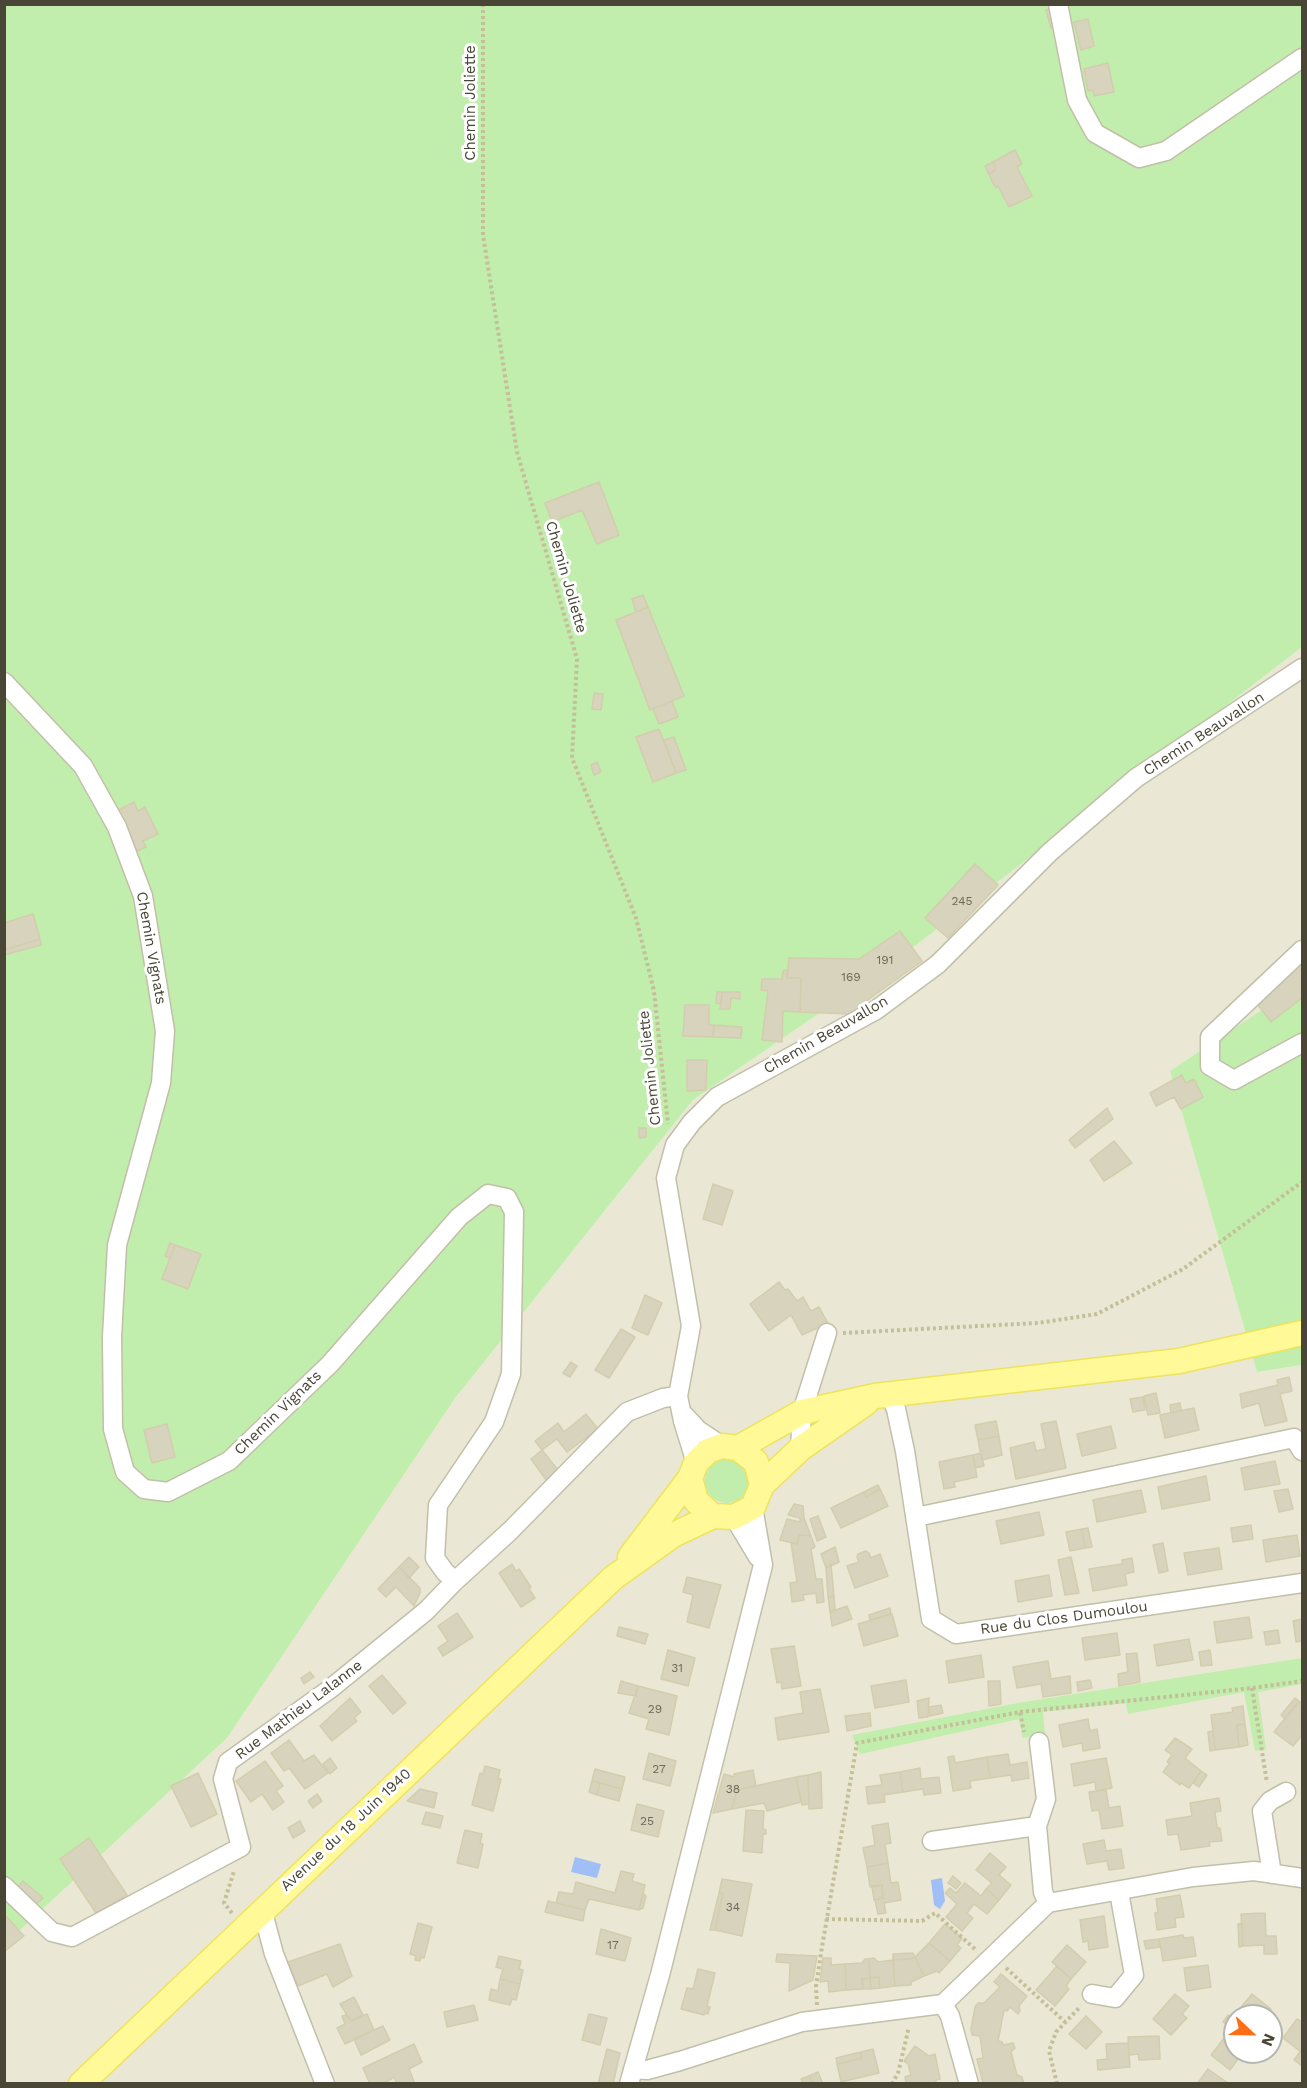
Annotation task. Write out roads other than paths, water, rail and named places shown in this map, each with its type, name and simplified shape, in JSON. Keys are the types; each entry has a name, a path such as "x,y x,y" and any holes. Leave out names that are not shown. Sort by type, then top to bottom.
{"main road":[{"path":"882,1395 800,1449 733,1513 696,1501 693,1471 708,1451 730,1447 802,1412 882,1395 1179,1360 1302,1333"},
{"path":"730,1447 756,1462 762,1485"},
{"name":"Avenue du 18 Juin 1940","path":"613,1578 693,1471"},
{"name":"Avenue du 18 Juin 1940","path":"81,2084 613,1578 673,1535 733,1513"}],"street":[{"path":"1058,4 1077,100 1095,133 1139,158 1166,151 1302,58"},
{"name":"Chemin Beauvallon","path":"693,1471 679,1403 691,1326 666,1178 675,1144 717,1096 876,1010 938,964 1050,852 1136,778 1302,668"},
{"name":"Chemin Vignats","path":"4,682 83,766 117,827 143,896 165,1031 161,1083 117,1245 112,1337 112,1429 125,1472 144,1489 168,1492 229,1461 330,1364 459,1217 488,1194 507,1198 514,1212 511,1374 494,1422 438,1505 435,1558 455,1581"},
{"path":"1302,950 1210,1037 1210,1066 1234,1080 1302,1043"},
{"path":"800,1449 802,1412 827,1334"},
{"name":"Rue du Clos Dumoulou","path":"882,1395 896,1409 905,1451 931,1619 956,1634 1302,1583"},
{"path":"455,1581 510,1531 627,1412 663,1398 679,1403 699,1430 730,1447"},
{"path":"916,1517 1294,1438 1302,1451"},
{"path":"632,2076 660,1975 763,1565 733,1513"},
{"name":"Rue Mathieu Lalanne","path":"4,1886 52,1932 72,1937 241,1847 223,1779 228,1762 330,1689 426,1611 455,1581"},
{"path":"1039,1742 1046,1799 1037,1826 1043,1892 1048,1903"},
{"path":"1272,1874 1262,1811 1278,1796"},
{"path":"932,1840 1037,1826"},
{"path":"632,2076 802,2022 943,2004 1048,1903 1193,1877 1254,1871 1302,1878"},
{"path":"1092,1994 1115,1998 1134,1975 1119,1892"},
{"path":"262,1910 274,1953 325,2084"},
{"path":"943,2004 950,2016 969,2084"}],"water":[{"path":"575,1857 601,1864 597,1878 571,1872"},
{"path":"942,1878 945,1901 940,1909 934,1905 931,1880"}]}
